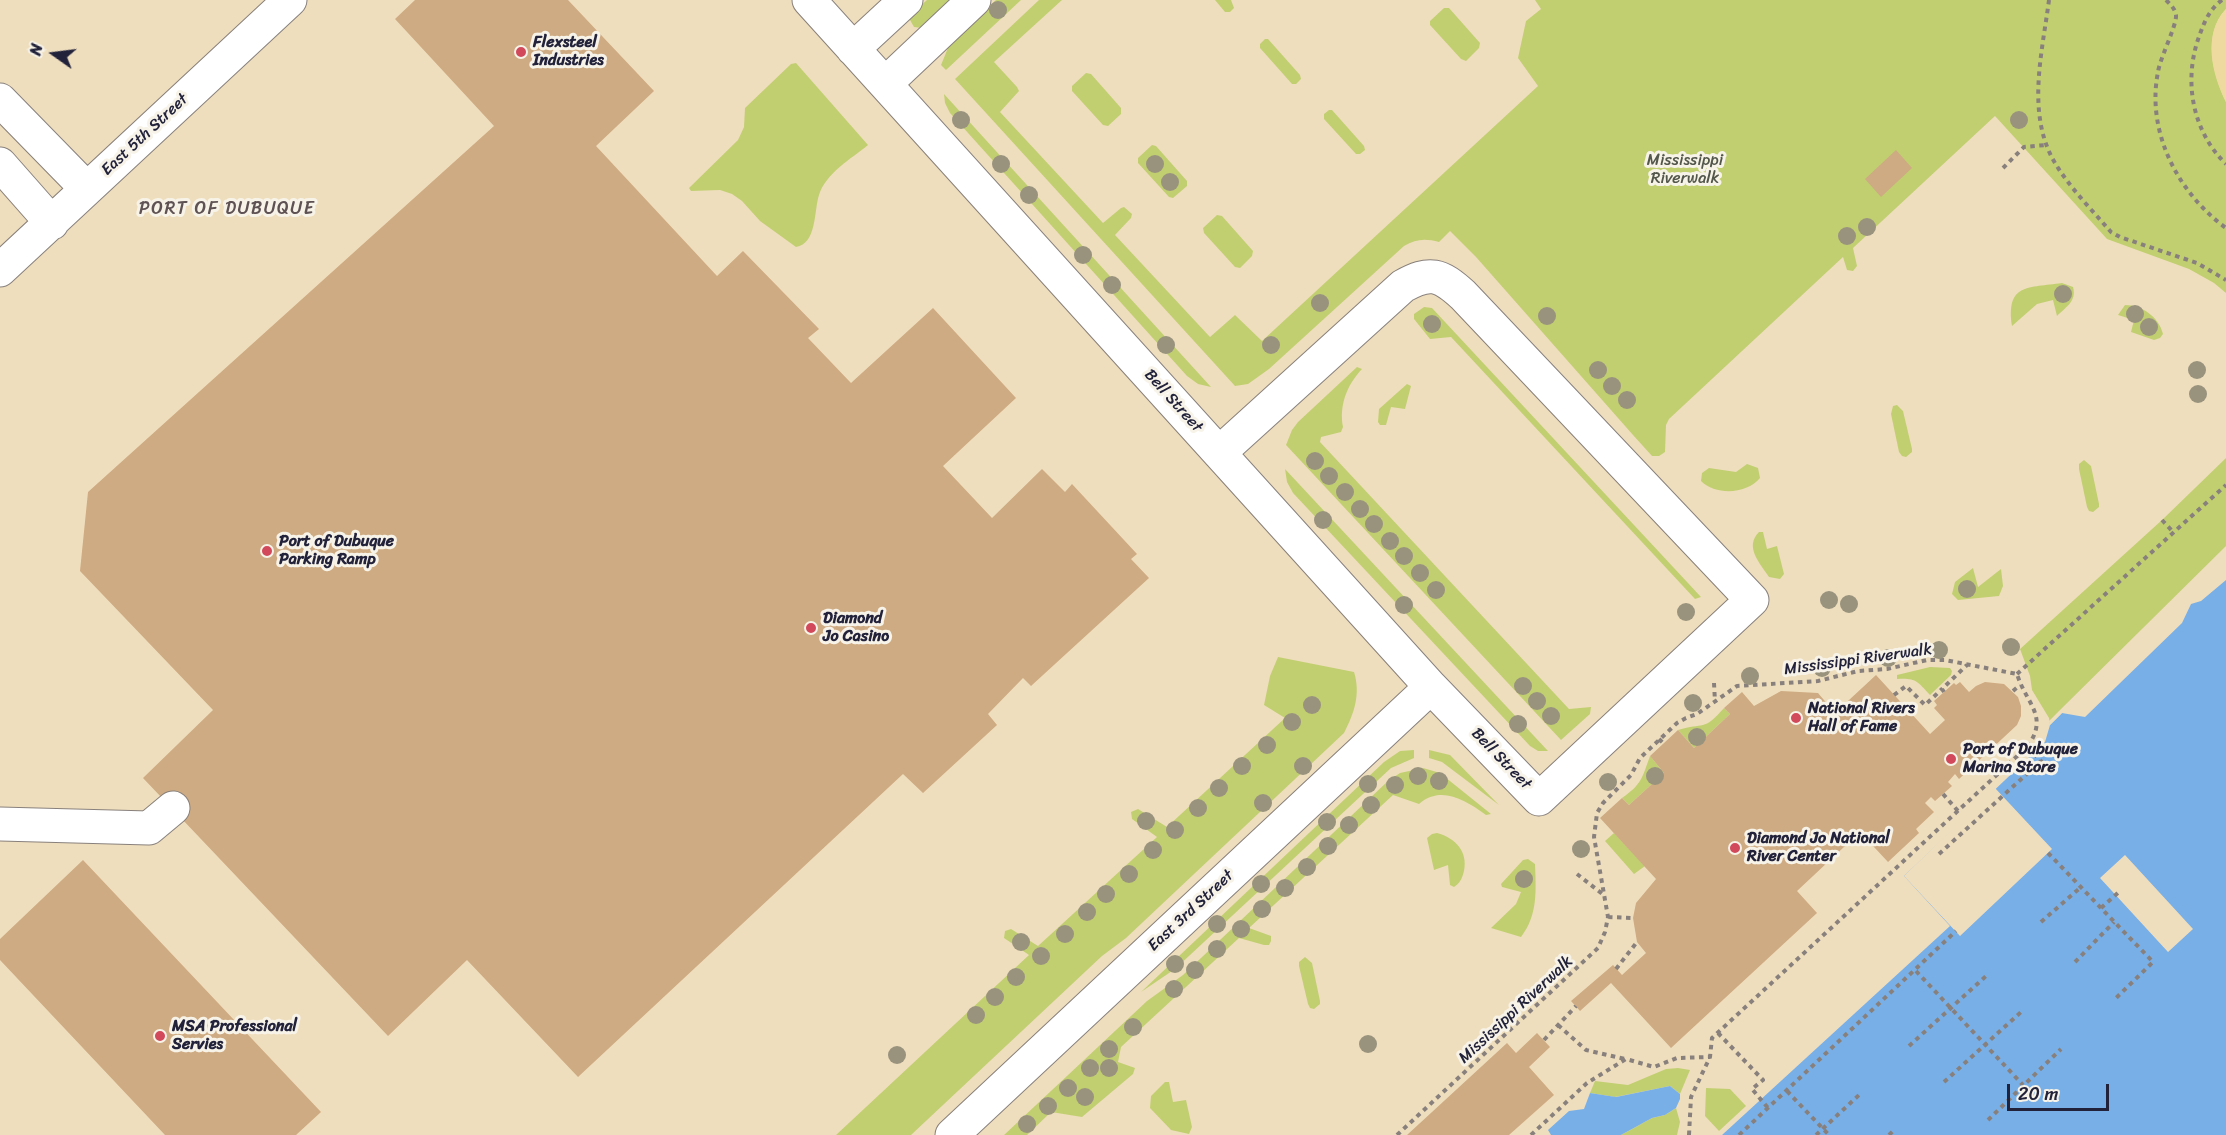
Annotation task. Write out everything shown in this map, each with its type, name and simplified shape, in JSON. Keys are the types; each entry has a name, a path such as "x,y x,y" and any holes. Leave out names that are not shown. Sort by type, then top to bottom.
{"street":[{"name":"East 5th Street","path":"0,270 290,0"},
{"name":"Bell Street","path":"810,0 853,49 885,84 1219,453 1431,687 1539,799 1752,600 1463,295 1436,276 1418,277 1403,286 1219,453"},
{"path":"853,49 906,0"},
{"path":"885,84 974,0"},
{"path":"0,100 87,189"},
{"path":"0,164 52,223"},
{"name":"East 3rd Street","path":"952,1135 1431,687"},
{"path":"0,824 149,828 173,808"}],"path":[{"path":"2049,0 2039,81 2039,115 2046,145 2065,178 2111,232 2197,262 2226,280"},
{"path":"2166,0 2176,13 2158,72 2156,97 2163,146 2187,190 2226,228"},
{"path":"2222,0 2213,7 2201,31 2193,56 2191,82 2193,105 2199,124 2226,164"},
{"path":"2003,168 2024,147 2046,145"},
{"path":"1689,1135 1691,1097 1710,1057 1712,1038 2027,747 2034,737 2038,721 2036,712 2020,685 2017,674 2226,485"},
{"path":"2162,520 2174,533"},
{"name":"Mississippi Riverwalk","path":"1397,1135 1598,948 1608,917 1594,837 1597,813 1603,803 1631,775 1640,758 1677,723 1697,714 1737,686 1818,681 1858,671 1887,669 1927,660 1945,660 2017,674"},
{"path":"1894,695 1906,686 1925,705 1943,691 1968,665"},
{"path":"1714,676 1714,702"},
{"path":"2013,691 2020,685"},
{"path":"1659,739 1664,743"},
{"path":"1940,854 2041,761 2027,747"},
{"path":"1617,778 1623,785"},
{"path":"1943,794 1958,811"},
{"path":"2048,853 2153,962 2114,1000"},
{"path":"1577,874 1605,896"},
{"path":"2041,922 2081,887"},
{"path":"2101,908 2120,891"},
{"path":"1608,917 1633,918"},
{"path":"2075,962 2114,922"},
{"path":"1739,1135 1956,932"},
{"path":"1617,969 1636,942"},
{"path":"1916,971 2023,1085"},
{"path":"1909,1046 1986,976"},
{"path":"1544,1040 1576,1006"},
{"path":"1944,1082 2021,1012"},
{"path":"1558,1025 1586,1050 1654,1067 1677,1058 1710,1057"},
{"path":"1718,1033 1763,1080 1752,1089 1769,1108"},
{"path":"1988,1120 2061,1049"},
{"path":"1531,1135 1587,1083 1626,1059"},
{"path":"1787,1090 1829,1135"},
{"path":"1816,1135 1859,1095"},
{"path":"1539,1128 1541,1135"},
{"path":"1888,1135 1895,1130"}],"green space":[{"path":"927,0 952,0 922,28 914,27 910,15"},
{"path":"996,0 1021,0 946,70 941,65 950,43"},
{"name":"Mississippi Riverwalk","path":"1039,0 1062,0 994,62 1019,91 1000,112 1103,223 1124,207 1132,214 1115,235 1210,337 1235,315 1262,341 1538,86 1518,58 1526,21 1541,9 1535,0 2226,0 2226,9 2214,31 2212,55 2217,79 2226,102 2226,293 2214,283 2189,269 2107,239 1995,116 1853,248 1857,266 1853,271 1847,270 1843,257 1669,419 1666,425 1665,452 1659,456 1652,456 1476,257 1450,231 1439,242 1421,240 1404,246 1269,369 1248,384 1235,386 955,79"},
{"path":"1215,0 1231,0 1234,8 1230,12 1225,12"},
{"path":"1444,8 1449,8 1480,43 1479,48 1466,61 1461,59 1430,25 1430,21"},
{"path":"1268,39 1300,75 1301,79 1296,84 1292,84 1260,48 1260,44"},
{"path":"796,63 868,145 840,167 822,187 814,226 808,240 796,247 760,221 742,201 732,194 720,190 691,191 689,188 738,140 744,127 745,108 791,64"},
{"path":"1086,73 1091,74 1121,108 1121,114 1108,126 1103,125 1072,91 1072,86"},
{"path":"944,94 1211,387 1198,384 1187,376 950,113"},
{"path":"1332,110 1364,146 1365,150 1360,154 1356,154 1324,119 1324,114"},
{"path":"1152,145 1156,146 1187,181 1187,186 1173,198 1169,197 1138,163 1138,158"},
{"path":"1217,215 1222,216 1253,251 1252,256 1240,268 1235,267 1204,233 1203,228"},
{"path":"2062,283 2073,287 2074,292 2070,303 2057,316 2053,300 2037,304 2012,326 2012,302 2016,295 2030,287"},
{"path":"2125,305 2138,307 2154,317 2163,334 2160,338 2154,340 2131,332 2134,320 2118,315"},
{"path":"1424,307 1432,308 1701,597 1695,599 1451,337 1430,339 1414,319 1414,314"},
{"path":"1357,367 1362,369 1345,396 1341,432 1321,437 1320,442 1569,709 1591,707 1590,714 1561,740 1286,445 1298,422"},
{"path":"1407,384 1411,386 1405,409 1391,407 1386,425 1380,425 1378,422 1379,409"},
{"path":"1897,405 1903,411 1912,449 1906,457 1899,452 1891,414 1893,406"},
{"path":"2226,458 2226,549 2050,725 2049,718 2032,690 2030,676 2020,649 2162,520"},
{"path":"2084,460 2091,466 2099,504 2093,512 2087,507 2079,469 2079,464"},
{"path":"1747,464 1758,468 1760,478 1740,490 1723,491 1707,486 1701,481 1702,473 1709,468 1736,472"},
{"path":"1285,469 1548,751 1538,751 1530,746 1293,493 1287,482"},
{"path":"1759,532 1763,532 1767,549 1777,546 1784,574 1780,579 1769,577 1755,555 1753,543"},
{"path":"1973,568 1978,587 2001,569 2003,586 1999,596 1958,600 1952,594 1955,582"},
{"path":"1278,657 1354,672 1357,696 1351,719 1344,733 1126,938 1102,956 911,1135 836,1135 1029,955 1004,938 1005,931 1011,929 1038,946 1157,837 1132,819 1131,812 1138,809 1167,827 1285,718 1264,705 1270,676"},
{"path":"1930,667 1950,668 1952,671 1951,675 1930,695 1916,681 1897,679 1897,675"},
{"path":"1724,708 1730,714 1694,748 1678,730 1703,725 1717,716"},
{"path":"1414,750 1414,758 1391,768 1175,969 1141,992 1384,762 1400,751"},
{"path":"1429,750 1450,755 1499,805 1442,762 1429,758"},
{"path":"1650,756 1664,773 1629,805 1622,798 1634,789 1640,780"},
{"path":"1423,768 1440,773 1491,814 1486,815 1470,804 1444,795 1427,798 1419,804 1393,795 1249,928 1271,936 1269,945 1239,938 1121,1047 1118,1062 1135,1068 1133,1074 1082,1117 1051,1112 1027,1135 1004,1135 1147,1001 1183,975 1388,781 1400,773"},
{"path":"1437,833 1455,842 1464,858 1464,871 1454,887 1450,885 1448,865 1434,870 1427,838"},
{"path":"1614,833 1645,866 1634,874 1605,841"},
{"path":"1528,859 1535,864 1535,902 1527,929 1521,937 1491,928 1516,904 1521,892 1502,887 1501,884 1523,860"},
{"path":"1305,957 1312,963 1320,1001 1314,1009 1308,1004 1299,966 1299,962"},
{"path":"1666,1069 1690,1070 1680,1094 1670,1086 1615,1097 1590,1093 1595,1081 1628,1085"},
{"path":"1165,1082 1169,1082 1173,1102 1186,1100 1192,1127 1189,1134 1171,1130 1150,1108 1151,1096"},
{"path":"1706,1088 1730,1089 1746,1106 1719,1131 1705,1116"},
{"path":"1676,1108 1680,1122 1677,1135 1621,1135 1652,1118 1665,1115"}],"sand":[{"path":"2226,9 2226,102 2217,80 2212,42 2214,30"}],"water":[{"path":"2226,549 2226,1135 1722,1135 1950,926 1904,876 2045,742 2050,725"},
{"path":"1670,1086 1680,1094 1676,1108 1621,1135 1551,1135 1548,1130 1569,1111 1584,1109 1590,1093 1616,1097"}],"pier":[{"path":"2226,546 2226,580 2201,601 2191,604 2182,623 2085,717 2062,713 2050,725 2049,721"},
{"path":"1995,788 2052,849 1960,936 1904,876"},
{"path":"2125,855 2193,929 2168,952 2100,878"}],"building":[{"path":"415,0 568,0 654,91 596,146 717,276 743,251 819,329 808,338 851,383 933,308 1016,398 943,466 992,518 1042,469 1065,492 1072,484 1137,554 1131,559 1149,578 1031,686 1023,678 988,714 997,725 923,793 903,774 578,1077 467,960 388,1036 143,778 213,710 80,571 88,492 494,126 395,19"},
{"path":"1896,150 1912,168 1881,197 1865,179"},
{"name":"Diamond Jo National River Center","path":"1876,675 1930,734 1945,720 1934,708 1937,705 1934,701 1954,683 1956,685 1960,682 1969,692 1985,682 2004,684 2018,697 2021,716 2017,725 1959,779 1955,774 1948,782 1952,786 1935,801 1931,797 1925,803 1934,812 1916,829 1919,833 1888,862 1860,832 1797,891 1817,913 1671,1048 1611,983 1580,1011 1571,1001 1613,965 1622,975 1646,953 1637,942 1633,918 1636,903 1656,879 1600,818 1622,798 1629,805 1664,773 1650,756 1678,730 1694,748 1730,714 1724,708 1742,692 1754,706 1781,691 1818,693 1835,713"},
{"name":"MSA Professional Servies","path":"83,860 321,1112 296,1135 165,1135 0,960 0,939"},
{"path":"1537,1033 1550,1047 1529,1067 1554,1095 1509,1135 1407,1135 1507,1043 1516,1053"}],"place":[{"name":"Flexsteel Industries","path":"521,52"},
{"name":"Port of Dubuque Parking Ramp","path":"267,551"},
{"name":"Diamond Jo Casino","path":"811,628"},
{"name":"National Rivers Hall of Fame","path":"1796,718"},
{"name":"Port of Dubuque Marina Store","path":"1951,759"},
{"name":"Diamond Jo National River Center","path":"1735,848"},
{"name":"MSA Professional Servies","path":"160,1036"}],"district":[{"name":"PORT OF DUBUQUE","path":"227,209"}]}
